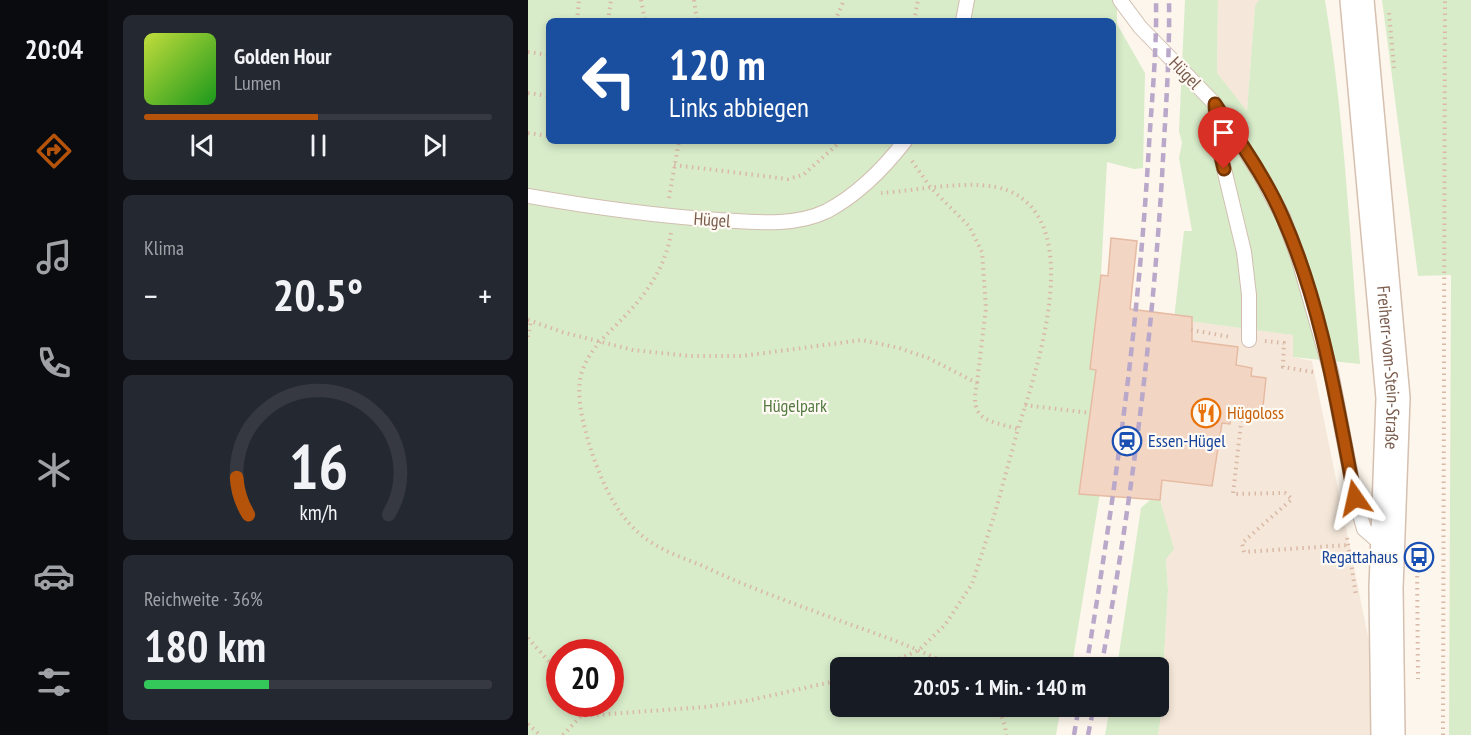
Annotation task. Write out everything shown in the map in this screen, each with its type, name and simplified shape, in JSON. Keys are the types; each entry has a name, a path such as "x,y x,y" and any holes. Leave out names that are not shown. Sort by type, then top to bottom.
{"main road":[{"name":"Freiherr-vom-Stein-Straße","path":"1357,0 1394,398 1386,588 1388,735"}],"lane":[{"path":"964,18 967,0"},
{"name":"Hügel","path":"1120,0 1140,27 1215,104 1261,176 1283,217 1301,267 1331,372 1355,498 1364,529 1387,549"},
{"path":"1215,104 1219,148 1244,252 1249,295 1249,340"},
{"name":"Hügel","path":"528,196 670,217 764,223 798,220 825,212 852,194 881,168 902,144"}],"path":[{"path":"577,18 579,0"},
{"path":"608,18 611,0"},
{"path":"641,0 644,18"},
{"path":"694,0 697,18"},
{"path":"836,18 844,0"},
{"path":"915,18 918,0"},
{"path":"1443,735 1445,0"},
{"path":"528,52 546,55"},
{"path":"528,93 546,96"},
{"path":"528,133 546,136"},
{"path":"678,144 670,191 669,245 655,278 628,313 599,342 583,369 579,393 580,409 604,483 616,507 640,534 660,547 749,586 933,657"},
{"path":"674,165 788,179 803,175 838,144"},
{"path":"904,144 931,188 969,226 982,252 986,308 974,403 980,415 992,422 1018,429"},
{"path":"852,194 981,185 1009,191 1030,207 1044,228 1051,256 1050,301 1041,353 972,584 945,625 919,650 903,657"},
{"path":"528,337 529,319 562,332 633,350 714,357 761,354 862,340 899,348 927,358 977,383"},
{"path":"1191,330 1284,344 1283,368 1313,371"},
{"path":"1025,405 1090,413"},
{"path":"1242,414 1233,494 1285,493 1292,499 1242,543 1244,552 1348,545"},
{"path":"528,638 546,658"},
{"path":"624,713 705,707 751,700 830,682"},
{"path":"562,735 580,717"},
{"path":"1001,717 1006,735"},
{"path":"528,724 540,735"}],"shaded area":[{"path":"1218,0 1259,0 1255,6 1247,112 1217,73"},
{"path":"1167,318 1294,335 1293,357 1312,361 1372,656 1376,735 1158,735 1160,717 1169,717 1169,657 1164,657 1168,590 1160,500 1134,499"}],"green space":[{"name":"Hügelpark","path":"528,0 1117,0 1117,24 1145,73 1143,168 1134,169 1107,162 1101,275 1091,368 1096,370 1080,490 1100,493 1073,657 830,657 830,717 1059,717 1056,735 528,735"},
{"path":"1185,0 1218,0 1217,73 1247,111 1255,6 1259,0 1325,0 1338,90 1360,364 1293,357 1293,335 1174,319 1184,231 1192,231 1179,158 1182,143 1179,131"},
{"path":"1382,0 1471,0 1471,735 1449,735 1451,275 1418,276"},
{"path":"1150,500 1160,500 1174,549 1166,559 1168,590 1164,657 1119,657 1141,508"},
{"path":"1108,717 1160,717 1158,735 1105,735"}],"building":[{"path":"1111,238 1137,241 1130,309 1192,317 1192,341 1238,347 1236,365 1252,368 1251,376 1266,378 1262,416 1231,413 1230,424 1222,423 1212,486 1162,480 1160,500 1079,494 1096,370 1090,369 1101,275 1108,276"}],"railway":[{"path":"1088,657 1116,472 1139,276 1155,54 1156,0"},
{"path":"1103,657 1131,485 1146,362 1162,177 1169,0"},
{"path":"1074,735 1077,717"},
{"path":"1088,735 1092,717"}],"place":[{"name":"Hügoloss","path":"1206,413"},
{"name":"Essen-Hügel","path":"1127,441"},
{"name":"Regattahaus","path":"1419,557"}],"route":[{"path":"1224,169 1219,148 1215,104 1272,196 1298,256 1331,372 1355,498"}]}
